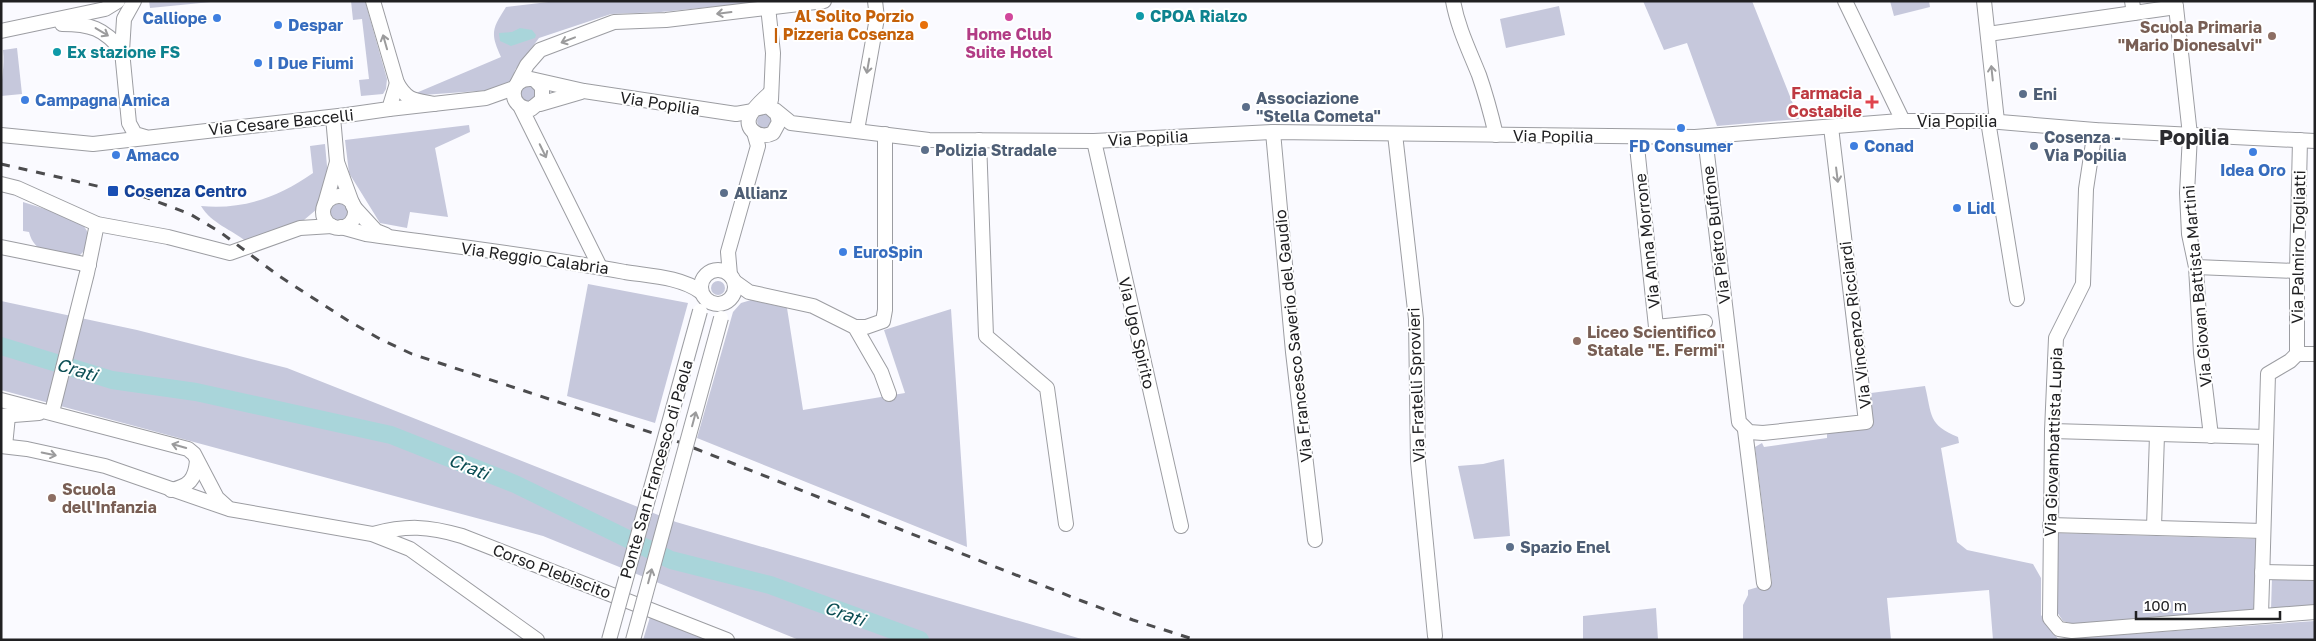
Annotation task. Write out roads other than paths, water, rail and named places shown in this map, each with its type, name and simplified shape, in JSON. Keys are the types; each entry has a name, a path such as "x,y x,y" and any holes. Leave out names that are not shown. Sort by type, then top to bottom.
{"street":[{"path":"1,31 41,24 104,9 118,1"},
{"path":"134,1 124,18 122,51 129,123 136,134 145,137"},
{"path":"373,1 397,83 409,99 434,104 517,95"},
{"path":"600,267 517,95 526,65 540,50 614,22 666,20 824,1"},
{"path":"856,130 877,18 875,1"},
{"path":"1453,1 1458,26 1478,73 1491,112 1496,135"},
{"path":"1845,1 1903,121"},
{"path":"1984,1 1988,34 1992,121 2017,299"},
{"path":"1988,34 2133,7 2176,4"},
{"name":"Via Giovan Battista Martini","path":"2176,4 2190,135 2188,210 2196,267 2201,353 2211,436"},
{"path":"768,7 773,53 770,93 779,122 771,134"},
{"path":"41,24 92,27 105,32 122,51"},
{"path":"526,79 536,81 543,92 540,104 531,109 517,95 526,79"},
{"name":"Via Popilia","path":"536,81 584,91 736,114 754,110"},
{"path":"389,109 397,83"},
{"name":"Via Popilia","path":"540,104 584,91"},
{"path":"729,300 732,278 728,252 754,135 749,118 770,93"},
{"name":"Via Cesare Baccelli","path":"1,135 93,144 434,104"},
{"path":"736,114 754,135 771,134 791,123 774,109 764,106 754,110"},
{"path":"333,116 337,162 352,205 352,220 336,227 324,218 324,206 337,162"},
{"name":"Via Popilia","path":"791,123 929,140 1094,141 1273,132 1705,137 1903,121 1992,121 2095,130 2315,141"},
{"name":"Via Vincenzo Ricciardi","path":"1742,426 1763,433 1866,422 1831,126"},
{"name":"Via Giovambattista Lupia","path":"2095,130 2086,188 2083,284 2056,338 2048,612 2053,623 2059,629 2072,631 2261,616"},
{"name":"Via Francesco Saverio del Gaudio","path":"1273,132 1294,352 1315,540"},
{"path":"885,134 885,310 883,321 855,327 881,372 889,394"},
{"name":"Via Fratelli Sprovieri","path":"1395,134 1416,319 1418,462 1435,636"},
{"name":"Via Anna Morrone","path":"1636,137 1656,327 1706,322"},
{"name":"Via Pietro Buffone","path":"1705,137 1764,583"},
{"path":"979,140 986,336 1047,388 1066,524"},
{"name":"Via Palmiro Togliatti","path":"2298,354 2297,271 2300,140"},
{"name":"Via Ugo Spirito","path":"1094,141 1181,526"},
{"name":"Via Reggio Calabria","path":"1,184 17,188 97,224 168,237 230,253 300,228 336,227 391,238 600,267 678,281 693,286 702,301 716,305 749,292"},
{"name":"Via Reggio Calabria","path":"300,228 336,196 345,197 376,231 391,238"},
{"path":"52,412 88,269 97,224"},
{"path":"1,246 88,269"},
{"path":"702,301 702,280 728,252"},
{"path":"2196,267 2297,271"},
{"name":"Via Reggio Calabria","path":"678,281 720,270 749,292 813,306 855,327"},
{"name":"Ponte San Francesco di Paola","path":"633,640 721,318 729,300"},
{"name":"Ponte San Francesco di Paola","path":"608,640 702,301"},
{"path":"2315,354 2298,354 2268,374 2261,616 2315,612"},
{"path":"1,400 188,449 197,460 217,498 229,510"},
{"path":"52,412 4,423 3,446 105,466 229,510 372,534 410,549 537,640"},
{"path":"2052,431 2266,437"},
{"path":"2154,527 2157,435"},
{"path":"171,490 190,483 194,477 197,460"},
{"path":"2050,524 2263,531"},
{"name":"Corso Plebiscito","path":"372,534 417,526 440,529 727,640"},
{"path":"2262,572 2315,573"}],"waterway":[{"name":"Crati","path":"1,346 112,380 196,392 391,435 515,484 671,560 770,585 920,640"}],"railway":[{"path":"1,164 145,197 190,214 220,232 279,276 347,320 380,339 412,354 671,439 1082,601 1196,640"}],"place":[{"name":"CPOA Rialzo","path":"1140,16"},
{"name":"Home Club Suite Hotel","path":"1009,17"},
{"name":"Calliope","path":"217,18"},
{"name":"Despar","path":"278,25"},
{"name":"Al Solito Porzio | Pizzeria Cosenza","path":"924,25"},
{"name":"Scuola Primaria \"Mario Dionesalvi\"","path":"2272,36"},
{"name":"Ex stazione FS","path":"57,52"},
{"name":"I Due Fiumi","path":"258,63"},
{"name":"Eni","path":"2023,94"},
{"name":"Campagna Amica","path":"25,100"},
{"name":"Farmacia Costabile","path":"1872,102"},
{"name":"Associazione \"Stella Cometa\"","path":"1246,107"},
{"name":"FD Consumer","path":"1681,128"},
{"name":"Conad","path":"1854,146"},
{"name":"Cosenza - Via Popilia","path":"2034,146"},
{"name":"Polizia Stradale","path":"925,150"},
{"name":"Idea Oro","path":"2253,152"},
{"name":"Amaco","path":"116,155"},
{"name":"Cosenza Centro","path":"113,191"},
{"name":"Allianz","path":"724,193"},
{"name":"Lidl","path":"1957,208"},
{"name":"EuroSpin","path":"843,252"},
{"name":"Liceo Scientifico Statale \"E. Fermi\"","path":"1577,341"},
{"name":"Scuola dell'Infanzia","path":"52,498"},
{"name":"Spazio Enel","path":"1510,547"}],"district":[{"name":"Popilia","path":"2194,137"}]}
